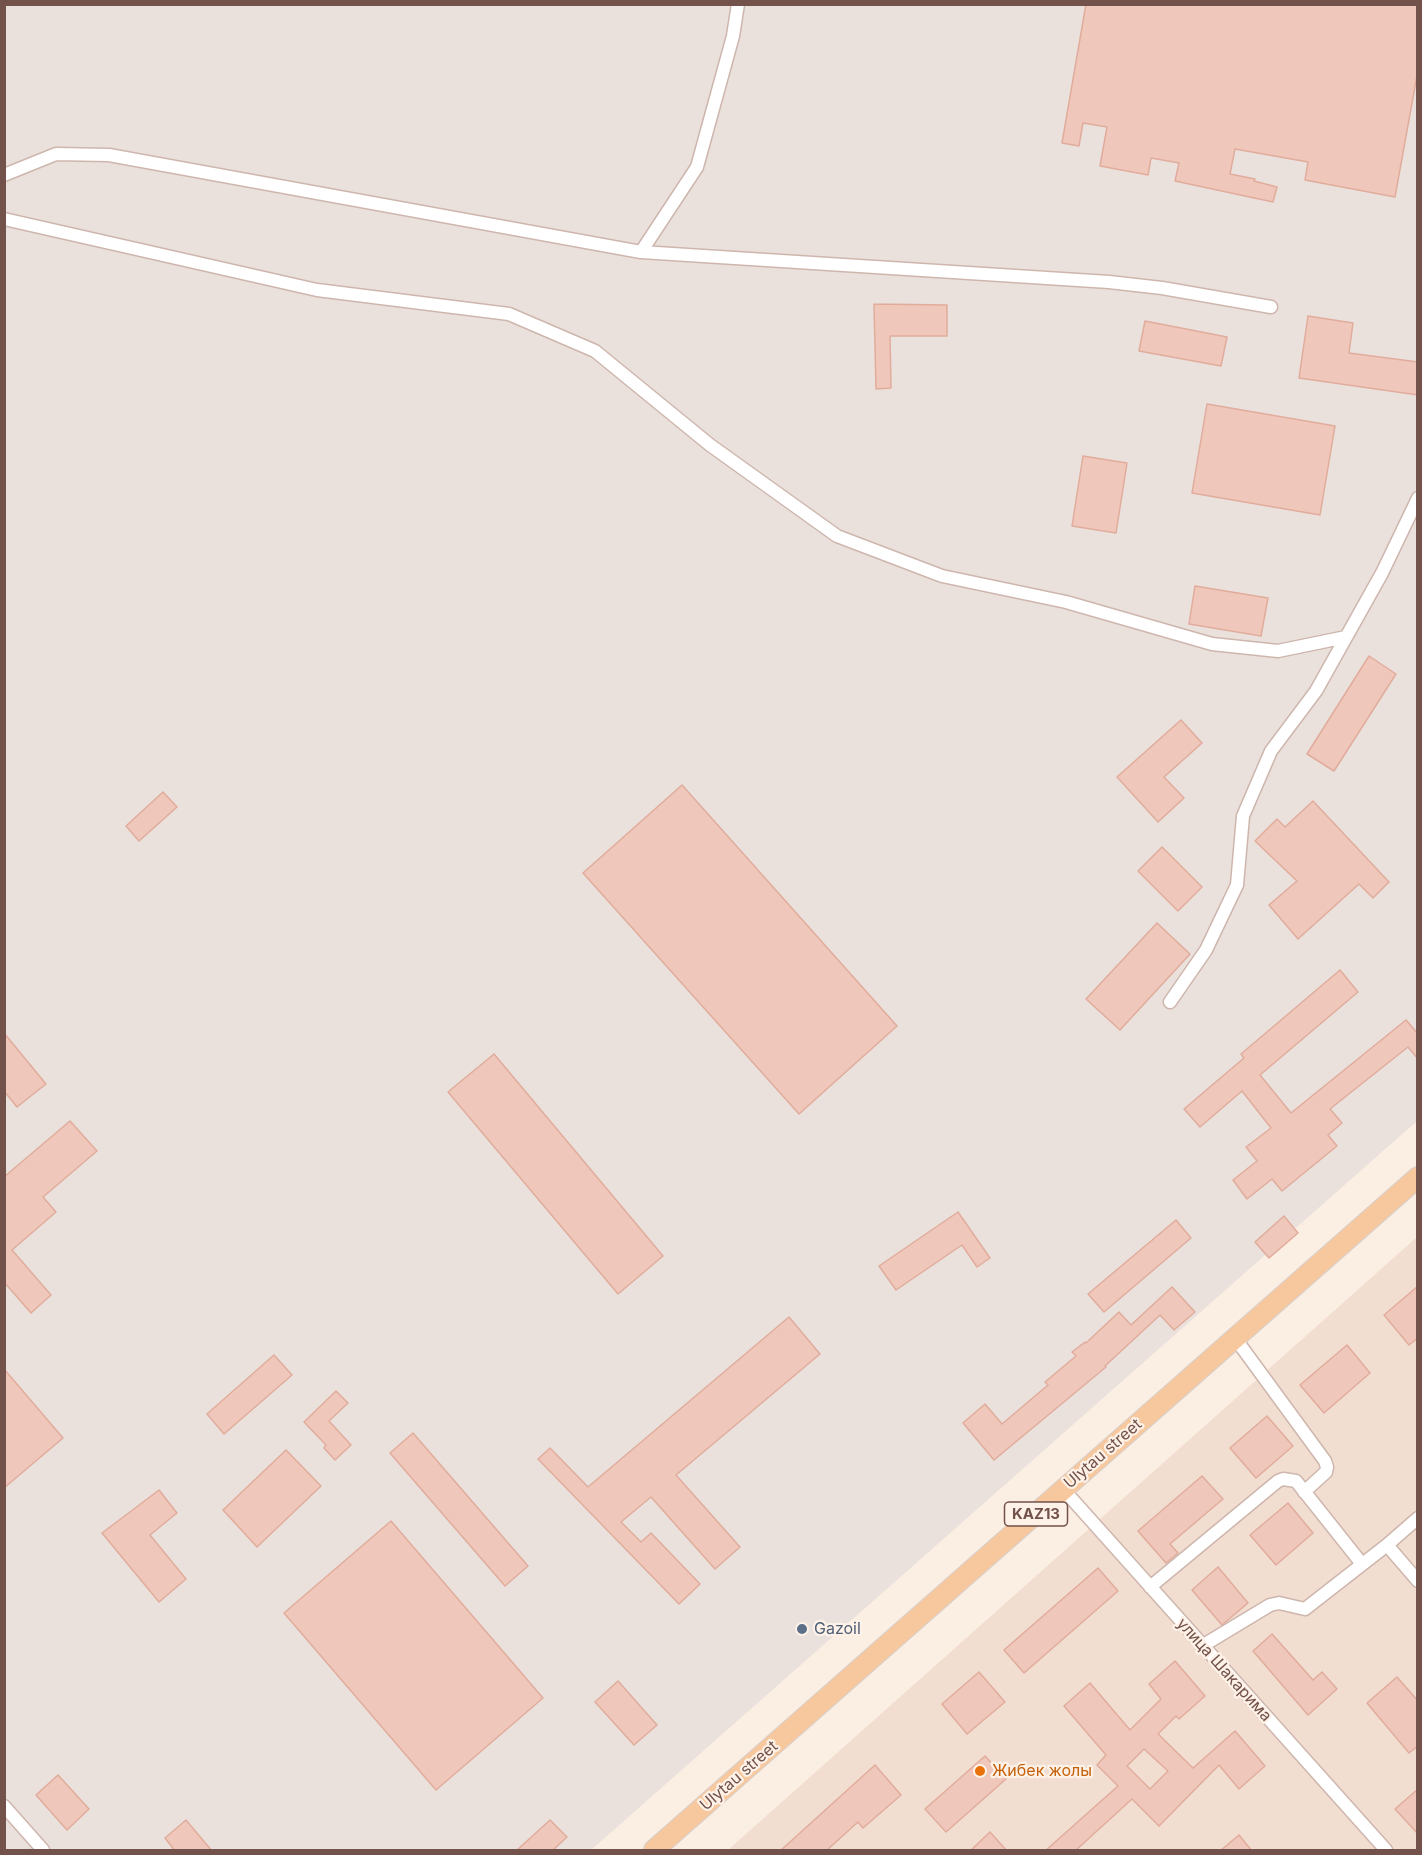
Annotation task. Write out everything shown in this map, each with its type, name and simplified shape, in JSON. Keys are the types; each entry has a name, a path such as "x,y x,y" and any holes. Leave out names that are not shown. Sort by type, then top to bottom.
{"main road":[{"name":"Ulytau street","path":"654,1851 1418,1177"}],"street":[{"path":"641,252 697,167 734,36 738,4"},
{"path":"4,175 56,154 109,155 641,252 1109,282 1161,288 1271,307"},
{"path":"4,219 317,290 509,314 595,351 710,445 837,536 942,576 1066,602 1212,644 1278,651 1346,638"},
{"path":"1170,1002 1206,950 1237,885 1243,816 1271,751 1316,691 1382,573 1418,498"},
{"path":"1235,1338 1325,1461 1326,1472 1304,1492"},
{"path":"1150,1587 1278,1481 1292,1479 1296,1481 1362,1564"},
{"name":"улица Шакарима","path":"1063,1490 1386,1851"},
{"path":"1202,1646 1270,1605 1279,1603 1305,1609 1418,1518"},
{"path":"1387,1545 1418,1581"},
{"path":"4,1806 43,1851"}],"shaded area":[{"path":"5,5 1417,5 1417,1121 591,1850 5,1850"},
{"path":"1417,1237 1417,1850 728,1850"}],"building":[{"path":"1086,4 1418,4 1418,70 1395,197 1305,180 1308,162 1235,149 1230,174 1255,179 1254,181 1277,187 1273,202 1175,181 1179,163 1151,158 1148,175 1100,166 1107,127 1083,123 1079,146 1062,143"},
{"path":"874,304 947,305 947,336 890,336 891,388 876,389"},
{"path":"1308,316 1353,323 1349,353 1418,362 1418,395 1299,378"},
{"path":"1145,321 1227,337 1221,366 1139,351"},
{"path":"1207,404 1335,426 1320,515 1192,493"},
{"path":"1083,456 1127,463 1116,533 1072,526"},
{"path":"1195,586 1268,598 1261,636 1189,624"},
{"path":"1369,656 1396,674 1334,771 1307,754"},
{"path":"1181,720 1202,743 1164,777 1184,798 1158,822 1117,777"},
{"path":"682,785 897,1026 799,1114 583,873"},
{"path":"163,792 177,807 139,841 126,826"},
{"path":"1313,801 1389,882 1373,898 1359,884 1298,939 1269,905 1297,881 1255,841 1277,819 1285,827"},
{"path":"1162,847 1202,887 1178,911 1138,871"},
{"path":"1157,923 1190,954 1120,1030 1086,999"},
{"path":"1340,970 1358,992 1260,1075 1291,1113 1406,1020 1418,1034 1418,1059 1408,1047 1330,1109 1342,1123 1328,1135 1337,1146 1282,1191 1272,1179 1247,1199 1233,1180 1257,1161 1246,1147 1271,1128 1242,1091 1200,1127 1184,1109 1244,1058 1241,1054"},
{"path":"4,1033 46,1084 17,1107 4,1091"},
{"path":"494,1054 663,1256 618,1294 448,1092"},
{"path":"70,1121 97,1151 43,1197 56,1212 12,1250 51,1295 31,1313 4,1282 4,1177"},
{"path":"958,1212 990,1258 977,1267 962,1245 896,1290 879,1266"},
{"path":"1284,1216 1298,1233 1269,1258 1255,1242"},
{"path":"1176,1220 1191,1238 1104,1312 1088,1294"},
{"path":"1418,1286 1418,1338 1409,1345 1384,1315"},
{"path":"1172,1287 1195,1312 1174,1330 1160,1315 1106,1367 994,1460 963,1423 985,1404 1002,1424 1048,1385 1045,1382 1076,1356 1072,1352 1086,1343 1119,1312 1131,1325"},
{"path":"789,1317 820,1354 676,1475 740,1547 715,1569 651,1497 621,1522 641,1542 651,1533 700,1584 679,1604 538,1459 550,1448 588,1487"},
{"path":"1347,1345 1370,1373 1324,1413 1300,1385"},
{"path":"274,1355 292,1375 224,1434 207,1414"},
{"path":"4,1369 63,1438 4,1488"},
{"path":"336,1391 348,1403 329,1421 351,1445 335,1460 324,1448 326,1445 304,1422"},
{"path":"1267,1416 1293,1446 1256,1478 1230,1448"},
{"path":"413,1433 528,1566 505,1586 390,1453"},
{"path":"286,1450 321,1486 257,1547 223,1510"},
{"path":"1202,1476 1223,1499 1170,1544 1178,1553 1166,1563 1138,1531"},
{"path":"159,1490 177,1513 150,1535 186,1579 159,1602 102,1533"},
{"path":"1288,1503 1313,1533 1276,1565 1250,1535"},
{"path":"391,1521 543,1698 436,1790 284,1613"},
{"path":"1218,1567 1248,1603 1222,1625 1192,1590"},
{"path":"1098,1568 1118,1591 1024,1673 1004,1650"},
{"path":"1272,1634 1313,1680 1322,1672 1337,1689 1308,1715 1253,1651"},
{"path":"1175,1661 1205,1696 1179,1719 1176,1716 1158,1734 1193,1768 1235,1731 1265,1766 1239,1789 1219,1765 1159,1826 1132,1799 1075,1851 1045,1851 1118,1786 1097,1765 1106,1755 1064,1706 1090,1683 1130,1730 1161,1699 1149,1684","holes":["1144,1749 1168,1771 1150,1789 1127,1766"]},
{"path":"979,1672 1005,1702 967,1734 942,1704"},
{"path":"1397,1677 1418,1701 1418,1746 1409,1753 1367,1703"},
{"path":"618,1681 657,1725 634,1745 595,1702"},
{"path":"985,1756 1006,1779 946,1832 925,1809"},
{"path":"875,1765 901,1795 863,1828 858,1822 826,1851 780,1851"},
{"path":"58,1775 89,1809 67,1830 36,1795"},
{"path":"1418,1789 1418,1834 1395,1809"},
{"path":"186,1820 212,1851 175,1851 165,1838"},
{"path":"550,1820 567,1837 552,1851 516,1851"},
{"path":"990,1832 1007,1851 970,1851"},
{"path":"1239,1835 1252,1851 1220,1851"}],"place":[{"name":"Gazoil","path":"802,1629"},
{"name":"Жибек жолы","path":"980,1771"}]}
